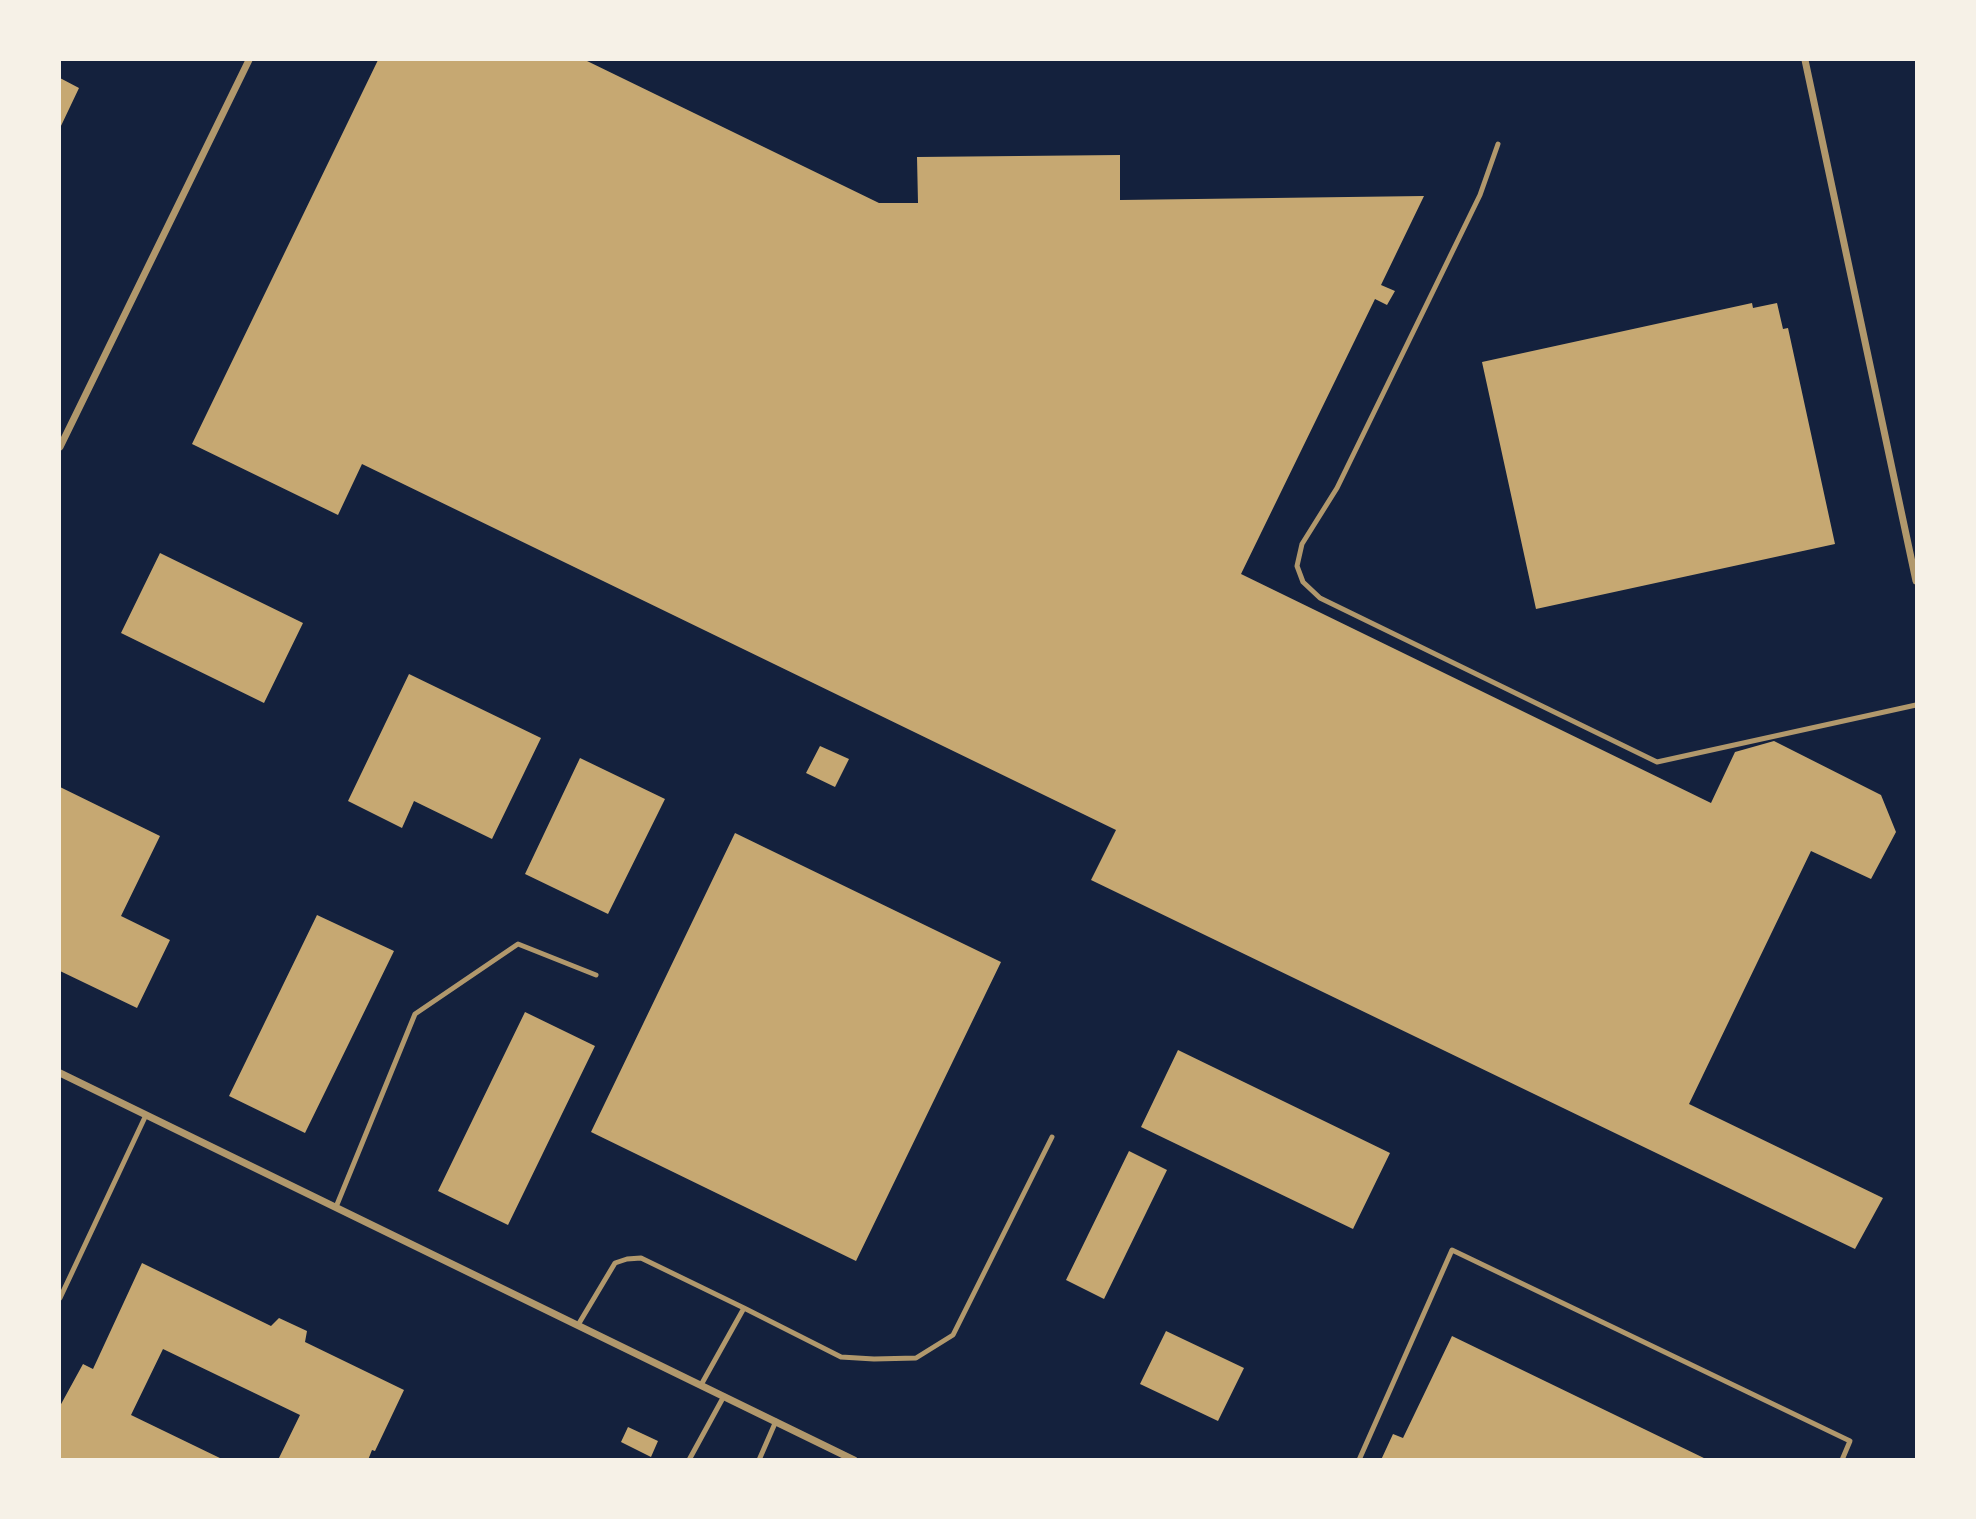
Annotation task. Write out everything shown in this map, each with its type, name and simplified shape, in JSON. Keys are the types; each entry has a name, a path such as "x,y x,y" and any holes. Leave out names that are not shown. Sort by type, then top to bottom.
{"street":[{"path":"60,447 249,60"},
{"path":"1805,60 1916,581"},
{"path":"60,1073 854,1460"}],"lane":[{"path":"1498,144 1480,195 1337,488 1302,544 1297,566 1303,582 1320,598 1657,762 1916,705"},
{"path":"336,1207 415,1014 518,944 596,975"},
{"path":"60,1298 146,1115"},
{"path":"578,1325 615,1263 641,1258 841,1357 916,1358 953,1335 1052,1137"},
{"path":"1359,1460 1452,1250 1850,1441 1842,1460"},
{"path":"701,1385 744,1308"},
{"path":"689,1460 723,1396"},
{"path":"759,1460 776,1421"}],"building":[{"path":"378,60 585,60 879,203 918,203 917,157 1120,155 1120,200 1424,196 1381,285 1395,291 1387,305 1375,299 1241,574 1711,803 1735,752 1774,741 1881,795 1896,832 1871,879 1811,851 1689,1104 1883,1198 1855,1249 1091,880 1116,830 362,464 338,515 192,444"},
{"path":"60,78 79,88 60,128"},
{"path":"1752,303 1753,308 1777,303 1783,329 1788,328 1835,544 1536,609 1482,362"},
{"path":"160,553 303,623 264,703 121,633"},
{"path":"409,674 541,738 492,839 414,801 402,828 348,801"},
{"path":"820,746 849,759 835,787 806,773"},
{"path":"580,758 665,799 608,914 525,874"},
{"path":"60,787 160,836 121,916 170,940 137,1008 60,971"},
{"path":"735,833 1001,962 856,1261 591,1132"},
{"path":"317,915 394,951 305,1133 229,1096"},
{"path":"525,1012 595,1046 508,1225 438,1191"},
{"path":"1178,1050 1390,1153 1353,1229 1141,1127"},
{"path":"1129,1151 1167,1170 1104,1299 1066,1280"},
{"path":"142,1263 271,1326 279,1318 307,1331 305,1342 404,1390 375,1451 372,1450 368,1460 278,1460 300,1415 163,1349 131,1415 224,1460 60,1460 60,1406 83,1364 93,1369"},
{"path":"1166,1331 1244,1368 1218,1421 1140,1384"},
{"path":"1452,1336 1708,1460 1381,1460 1393,1434 1403,1438"},
{"path":"628,1427 658,1441 651,1457 621,1442"}]}
